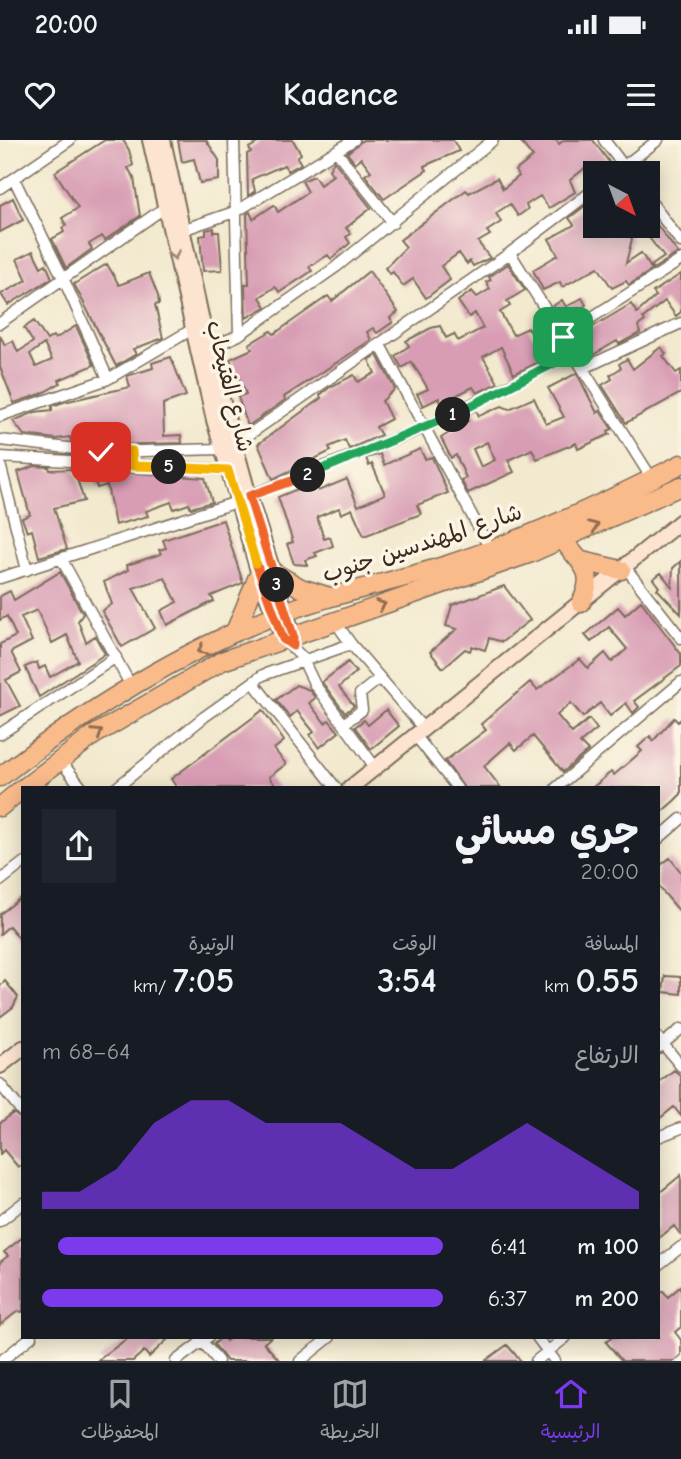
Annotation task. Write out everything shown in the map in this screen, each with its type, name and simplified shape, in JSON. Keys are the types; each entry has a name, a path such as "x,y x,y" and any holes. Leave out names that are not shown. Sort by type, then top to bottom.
{"highway":[{"name":"شارع المهندسين جنوب","path":"0,777 131,686 235,632 280,614 490,550 559,532 681,464"},
{"name":"شارع المهندسين جنوب","path":"26,786 150,701 222,661 289,640 334,620 681,486"},
{"path":"559,532 582,561 589,578 581,603"},
{"path":"582,561 623,569"},
{"path":"235,632 266,573 313,594 334,598"},
{"name":"شارع المهندسين جنوب","path":"0,807 21,790"}],"main road":[{"name":"شارع الفتيحاب","path":"150,140 191,330 289,640"},
{"name":"شارع الفتيحاب","path":"163,140 228,447 228,470 243,499"},
{"path":"352,786 681,521"},
{"path":"0,1066 21,1050"}],"street":[{"path":"234,140 239,335"},
{"path":"182,230 237,211 354,140"},
{"path":"208,349 239,335 393,223 493,140"},
{"path":"604,140 617,161"},
{"path":"634,161 658,140"},
{"path":"0,188 64,142"},
{"path":"336,151 393,223"},
{"path":"13,179 64,280 108,379"},
{"path":"0,440 72,451 228,447 510,253 583,198"},
{"path":"0,323 164,208"},
{"path":"660,214 681,242"},
{"path":"510,253 652,479"},
{"path":"563,337 681,260"},
{"path":"584,368 681,323"},
{"path":"0,416 108,379 191,330"},
{"path":"379,343 490,550"},
{"path":"0,578 243,499 426,427 574,353"},
{"path":"132,451 133,466"},
{"path":"0,457 228,470"},
{"path":"0,464 27,570"},
{"path":"62,560 131,686"},
{"path":"623,569 681,638"},
{"path":"334,620 380,678 456,786"},
{"path":"289,640 303,660 315,685 375,767"},
{"path":"119,786 253,682 303,660 351,644"},
{"path":"0,734 116,657"},
{"path":"345,723 362,710 360,694 380,678"},
{"path":"253,682 334,786"},
{"path":"558,786 681,682"},
{"path":"60,760 80,786"},
{"path":"660,837 681,819"},
{"path":"0,881 21,865"},
{"path":"681,1029 660,1043 681,1066"},
{"path":"0,1084 21,1110"},
{"path":"660,1136 681,1128"},
{"path":"1,1217 21,1204"},
{"path":"660,1263 681,1247"},
{"path":"1,1361 28,1339"},
{"path":"176,1361 203,1339 218,1361"},
{"path":"300,1361 328,1339"},
{"path":"538,1339 555,1361"},
{"path":"536,1361 564,1339"}],"building":[{"path":"105,140 123,140 129,150 133,165 128,168 134,178 140,216 105,240 102,236 89,244 92,249 66,268 52,239 64,232 62,228 66,225 62,218 78,208 55,172"},
{"path":"178,140 206,140 219,160 219,180 200,183 194,159 182,162"},
{"path":"263,140 293,140 301,154 297,157 301,164 288,171 284,165 252,179 255,191 248,196 247,154 251,152 249,148"},
{"path":"363,140 453,140 459,151 424,166 427,170 384,199 365,175 371,171 361,158 355,163 347,153"},
{"path":"519,140 556,140 559,144 564,140 593,140 608,161 583,161 583,170 570,180 575,192 549,208 540,196 526,205 528,209 518,216 510,204 496,213 501,222 487,231 490,235 478,242 490,258 473,266 470,261 467,264 459,253 441,266 450,280 426,298 413,279 403,286 393,272 390,274 385,268 406,247 400,240 466,190 469,193 497,178 503,189 519,176 515,171 533,157"},
{"path":"334,161 371,208 346,228 351,234 346,237 350,243 331,259 328,255 309,267 312,271 280,292 275,287 260,297 266,307 246,318 245,284 249,284 247,214 250,212 253,219 274,205 278,212 308,192 302,181 314,176 320,185 333,175 329,170"},
{"path":"13,198 23,220 0,232 0,205"},
{"path":"583,207 583,238 631,238 626,263 641,253 652,270 629,285 626,281 612,288 598,267 562,287 560,282 543,290 533,270 558,255 549,239 574,225 569,218"},
{"path":"214,228 214,232 219,232 222,270 203,271 200,236 206,235 206,230"},
{"path":"660,229 678,253 653,269 651,266 664,257 649,238 660,238"},
{"path":"33,251 41,267 46,264 52,278 8,305 1,294 27,280 17,259"},
{"path":"107,264 119,285 149,273 158,296 159,304 155,305 163,338 133,349 136,354 116,366 74,284"},
{"path":"508,264 525,290 507,301 510,306 500,312 513,335 528,328 533,337 544,332 552,350 536,357 539,362 514,374 501,347 483,357 498,383 477,393 473,387 441,403 439,398 423,406 417,394 428,389 411,362 402,368 395,356 409,346 406,341 431,328 440,326 446,338 454,334 458,341 483,328 475,313 469,317 458,301 472,291 477,297 490,289 486,282 491,280 489,277"},
{"path":"369,271 398,312 390,318 393,322 377,333 373,328 367,332 371,340 284,397 285,400 248,426 238,397 246,394 230,359 252,349 249,344 271,331 274,334 328,296 332,301"},
{"path":"681,274 681,312 676,316 665,301 643,318 645,321 638,326 640,333 619,344 617,341 586,359 574,338 631,304 637,313 656,296 653,292"},
{"path":"582,298 586,305 562,320 553,306 562,300 566,307"},
{"path":"34,321 47,340 53,336 55,339 76,326 94,365 59,380 60,383 41,394 14,403 0,367 0,336 5,345 13,341 18,352 33,342 24,328","holes":["44,344 52,360 36,367 30,354"]},
{"path":"661,347 666,354 663,356 676,373 681,370 681,393 626,423 602,385 612,379 610,375 621,368 619,364 627,359 633,369"},
{"path":"377,355 395,389 382,401 391,419 376,427 381,435 349,449 345,440 329,447 331,451 273,479 258,444 321,398 320,395 330,387 354,375 358,382 375,373 369,360"},
{"path":"171,357 186,396 163,404 164,436 181,435 182,443 103,445 71,441 70,437 56,439 24,435 13,421 35,412 52,410 52,406 64,402 130,387 127,376 153,368 152,363"},
{"path":"577,373 597,413 600,411 612,429 608,431 610,434 578,449 576,443 537,459 532,449 508,460 514,472 468,493 461,480 466,478 456,455 451,458 441,438 468,421 465,416 476,410 479,416 502,406 509,409 534,398 546,424 564,417 548,388","holes":["487,442 495,460 481,467 473,449"]},
{"path":"420,449 425,459 432,457 448,493 417,505 421,514 364,536 352,509 341,514 339,508 317,517 324,539 330,537 333,546 305,560 307,565 294,564 287,544 293,542 278,497 314,482 318,491 347,479 358,506 385,494 372,464 369,466 366,458 380,454 384,465"},
{"path":"35,466 49,467 50,470 74,469 84,501 54,508 67,549 39,557 32,530 27,532 22,518 30,515 18,472"},
{"path":"92,470 205,478 212,502 191,508 189,504 174,509 171,502 146,511 148,516 115,525 107,485 97,488"},
{"path":"223,520 243,583 211,596 214,601 167,625 161,611 177,602 165,578 133,588 155,628 122,647 102,611 112,604 104,582 128,570 127,565 161,554 159,550 166,548 163,540"},
{"path":"681,561 681,614 657,589 659,587 653,579 661,573 672,587 673,568"},
{"path":"60,572 83,614 78,621 86,642 95,636 105,654 39,697 25,667 37,662 39,669 45,666 50,677 78,661 67,635 52,643 37,610 21,617 32,641 11,652 21,672 6,680 20,706 0,716 0,644 16,636 7,616 0,620 0,596 10,591 14,600"},
{"path":"504,586 530,620 502,642 489,638 485,650 472,646 470,651 465,649 443,668 430,652 457,629 446,626 452,605"},
{"path":"641,601 681,654 681,666 634,701 639,707 633,713 626,703 610,716 600,703 583,717 571,703 557,715 572,733 589,719 597,729 580,743 588,751 563,772 533,736 516,750 510,743 484,766 499,786 463,786 445,761 486,730 481,724 530,682 537,690 580,659 588,668 605,653 612,662 627,649 609,627 591,642 585,635 618,607 625,615"},
{"path":"348,662 356,672 339,687 354,706 345,713 322,682"},
{"path":"296,685 310,690 315,698 309,703 325,723 329,720 339,732 319,748 310,735 314,732 297,711 290,717 276,700"},
{"path":"263,710 284,741 274,749 286,764 269,777 276,786 176,786 171,779"},
{"path":"386,710 399,726 371,749 355,727 364,720 368,725"},
{"path":"674,718 678,722 681,719 681,794 660,813 660,786 594,786 611,772 614,775 642,751 638,747 650,736 653,741"},
{"path":"670,858 681,872 681,913 660,888 660,866"},
{"path":"21,898 21,941 9,926 0,934 0,914"},
{"path":"665,976 681,977 681,994 663,992"},
{"path":"5,981 18,997 13,1007 0,1017 0,986"},
{"path":"674,1070 681,1076 681,1116 674,1107 660,1118 660,1081"},
{"path":"13,1113 21,1119 21,1165 18,1167 4,1150 0,1154 0,1123"},
{"path":"681,1175 681,1235 674,1226 660,1237 660,1192"},
{"path":"21,1239 21,1312 18,1311 0,1325 0,1262 8,1256 4,1252"},
{"path":"681,1286 681,1327 675,1332 681,1340 681,1355 674,1361 622,1361 606,1342 610,1339 660,1339 660,1293 663,1291 668,1297"},
{"path":"126,1339 168,1339 149,1357 144,1351 133,1361 97,1361"},
{"path":"220,1339 269,1339 264,1343 280,1361 227,1361 214,1344"},
{"path":"507,1345 521,1361 485,1361"}],"route":[{"path":"101,452 132,451 133,466 228,470 273,616 283,639 293,646 293,635 249,496 426,427 490,397 574,353 563,337"}]}
